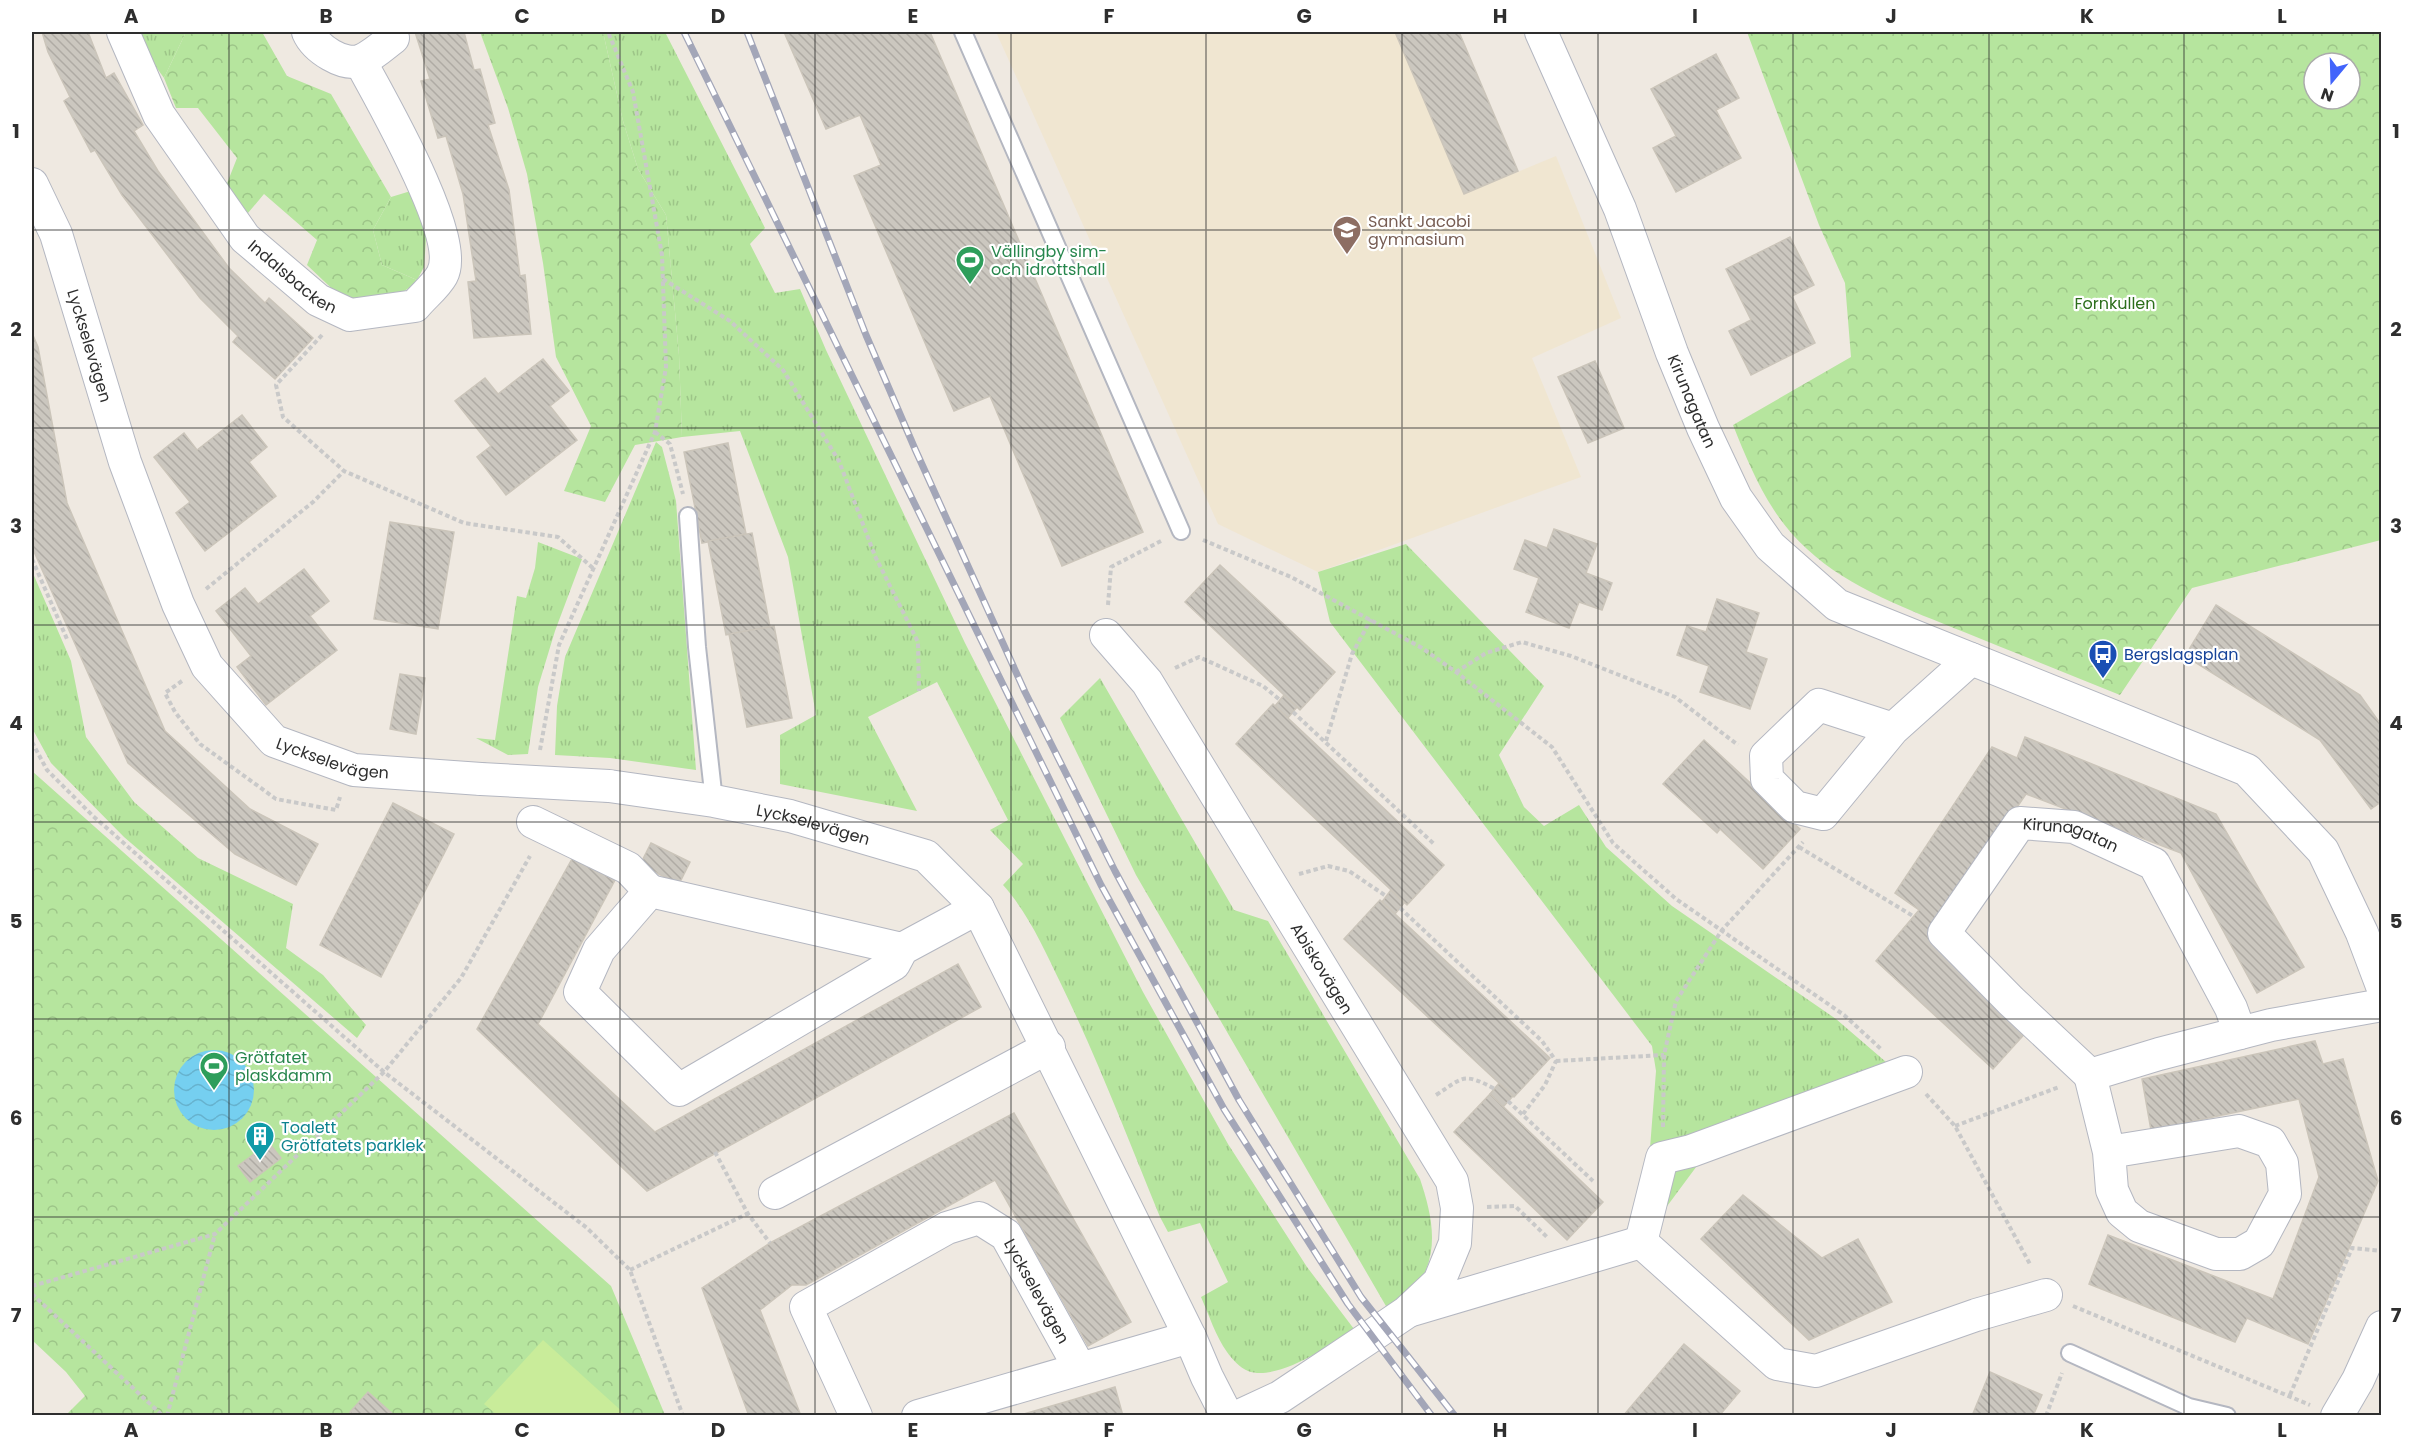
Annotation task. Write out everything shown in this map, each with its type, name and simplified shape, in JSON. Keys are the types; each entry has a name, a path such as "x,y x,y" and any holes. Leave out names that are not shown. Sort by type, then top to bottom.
{"street":[{"name":"Indalsbacken","path":"123,32 159,115 245,238 318,300 350,315 415,306 443,274 446,247 422,179 360,61"},
{"path":"308,32 312,42 338,60 360,61 393,38 390,32"},
{"name":"Kirunagatan","path":"1541,32 1620,208 1672,353 1703,428 1736,498 1770,546 1837,605 2247,770 2323,851 2362,933 2382,986"},
{"name":"Lyckselevägen","path":"32,184 56,234 126,462 178,604 207,666 274,741 354,770 609,786 714,801 790,816 926,856 978,908 1049,1047 1227,1416"},
{"name":"Abiskovägen","path":"1106,635 1147,682 1410,1111 1452,1181 1457,1208 1455,1244 1439,1282 1407,1312 1280,1397 1239,1416"},
{"path":"1893,729 1819,705 1766,756 1767,779 1795,807 1823,814 1893,729 1971,659"},
{"path":"533,822 628,868 650,891 902,949"},
{"name":"Kirunagatan","path":"2090,1075 2011,1001 1944,933 2020,823 2074,827 2154,864 2231,1008 2240,1033"},
{"path":"650,891 598,950 580,992 679,1090 894,964 902,949 978,908"},
{"path":"2109,1152 2240,1131 2270,1142 2282,1163 2285,1194 2259,1244 2240,1254 2216,1254 2139,1226 2122,1212 2112,1190 2109,1152 2090,1075 2159,1054 2271,1025 2382,1005"},
{"path":"775,1193 1049,1047"},
{"path":"1906,1072 1691,1151 1662,1158 1641,1242 1777,1364 1816,1371 1976,1315 2046,1295"},
{"name":"Lyckselevägen","path":"856,1416 806,1307 947,1228 979,1218 1006,1235 1079,1367"},
{"name":"Abiskovägen","path":"1407,1312 1641,1242"},
{"path":"2324,1410 2370,1385 2382,1327"},
{"path":"918,1416 1079,1367 1190,1337"}],"lane":[{"path":"963,32 1181,531"},
{"path":"688,516 697,647 714,801"},
{"path":"2070,1353 2189,1407 2227,1416"}],"path":[{"path":"539,760 560,645 655,432 666,368 662,255 633,92 608,32"},
{"path":"663,279 730,321 783,370 839,460 875,556 918,642 919,691"},
{"path":"343,312 276,385 283,417 344,471 464,524 558,537 594,569"},
{"path":"655,432 670,444 688,516"},
{"path":"205,590 313,502 344,471"},
{"path":"1106,635 1111,567 1181,531 1291,577 1422,648 1552,747 1612,843 1676,899 1844,1016 1906,1072 1955,1126 2046,1295 2324,1410"},
{"path":"32,559 67,639"},
{"path":"1326,741 1352,654 1371,619"},
{"path":"1456,672 1486,653 1522,642 1571,656 1675,697 1739,746 1766,756"},
{"path":"1147,682 1199,657 1263,686 1280,700"},
{"path":"1293,712 1434,844"},
{"path":"32,742 47,770 93,816 384,1072 586,1228 630,1270 683,1416"},
{"path":"1662,1158 1664,1055 1676,1001 1722,930 1799,847 1823,814"},
{"path":"32,1286 215,1234 384,1072 461,978 531,855 533,822"},
{"path":"1799,847 1913,916"},
{"path":"1269,882 1328,866 1349,872 1386,896"},
{"path":"1400,908 1542,1041 1556,1061"},
{"path":"1556,1061 1664,1055"},
{"path":"1522,1114 1545,1085 1556,1061"},
{"path":"1955,1126 2090,1075"},
{"path":"1410,1111 1463,1078 1474,1078 1495,1089"},
{"path":"1508,1101 1593,1181"},
{"path":"716,1152 748,1214 770,1243"},
{"path":"630,1270 748,1214 775,1193"},
{"path":"1457,1208 1515,1206 1540,1228 1569,1264"},
{"path":"32,1294 165,1416 215,1234"},
{"path":"2290,1395 2352,1248 2382,1251"},
{"path":"2046,1416 2070,1353"}],"shaded area":[{"name":"Sankt Jacobi gymnasium","path":"996,32 1395,32 1464,194 1556,156 1621,318 1532,358 1581,477 1318,572 1218,524"}],"green space":[{"path":"136,32 186,32 164,78 151,60"},
{"path":"186,32 262,32 287,76 331,94 391,197 373,230 382,265 417,280 410,287 384,299 346,302 307,265 317,240 264,194 248,213 226,186 237,158 198,108 176,108 164,78"},
{"path":"480,32 603,32 623,121 638,169 666,215 679,355 682,437 635,445 605,502 564,491 591,426 556,357 543,263 527,174 508,108"},
{"path":"603,32 665,32 765,228 750,244 775,293 800,289 826,350 965,643 1143,992 1228,1144 1307,1267 1354,1329 1303,1360 1274,1371 1260,1373 1248,1371 1234,1360 1219,1340 1201,1297 1228,1282 1200,1223 1168,1232 1160,1217 1075,1013 1035,932 1021,908 1003,885 1023,864 990,830 1008,820 937,682 868,717 917,811 780,784 780,735 816,715 788,557 740,431 682,437 679,355 666,215 638,169 623,121"},
{"name":"Fornkullen","path":"1747,32 2381,32 2381,540 2192,588 2120,695 1881,597 1842,576 1794,536 1763,492 1733,425 1851,357 1845,283 1819,225"},
{"path":"414,190 427,224 424,267 417,280 382,265 373,230 391,197"},
{"path":"656,442 662,447 676,501 696,770 610,758 555,755 557,706 565,657"},
{"path":"538,542 582,559 555,631 538,687 528,754 508,755 476,738 495,740 517,596 526,598 535,568"},
{"path":"1406,544 1544,686 1499,755 1524,807 1544,826 1579,805 1606,847 1672,906 1836,1019 1886,1062 1908,1087 1705,1155 1665,1209 1649,1161 1656,1071 1652,1046 1330,622 1318,572"},
{"path":"32,571 71,661 86,737 134,802 198,858 293,904 286,948 323,975 366,1025 357,1038 124,837 51,763 32,728"},
{"path":"1100,678 1234,910 1268,921 1420,1179 1431,1224 1430,1259 1420,1281 1390,1313 1136,875 1060,718"},
{"path":"32,771 611,1286 665,1415 66,1415 85,1396 66,1372 32,1340"},
{"path":"543,1340 626,1415 497,1415 484,1404"}],"water":[{"name":"Grötfatet plaskdamm","path":"206,1050 222,1050 243,1061 254,1082 254,1098 243,1119 222,1130 206,1130 192,1124 180,1112 174,1098 174,1082 180,1068 192,1056"}],"building":[{"path":"42,32 88,32 106,78 114,73 143,125 134,131 158,171 229,268 265,303 269,298 313,338 275,379 233,342 238,336 200,298 122,195 95,150 91,152 64,101 70,97 48,52"},
{"path":"415,32 464,32 474,70 480,69 495,123 488,125 509,190 520,276 525,275 531,334 474,338 468,282 476,281 463,194 446,136 438,138 421,81 430,79"},
{"name":"Vällingby sim- och idrottshall","path":"784,32 930,32 1143,532 1062,566 990,396 954,411 854,176 881,165 860,115 826,129"},
{"path":"1395,32 1459,32 1518,171 1464,194"},
{"path":"1716,54 1739,98 1716,110 1741,158 1676,192 1653,148 1676,136 1651,89"},
{"path":"1790,237 1814,285 1792,296 1815,343 1751,375 1729,331 1751,320 1726,269"},
{"path":"32,333 38,347 67,503 165,731 250,809 318,844 296,885 235,854 128,763 32,547"},
{"path":"543,359 569,391 550,406 577,440 506,495 477,457 491,446 455,401 485,378 498,394"},
{"path":"1595,361 1624,428 1588,443 1558,377"},
{"path":"242,415 267,447 249,462 276,496 205,551 176,513 190,502 154,457 184,433 197,450"},
{"path":"728,443 746,534 702,543 684,452"},
{"path":"390,522 454,532 438,629 374,619"},
{"path":"1554,529 1597,544 1586,573 1612,583 1602,610 1579,602 1569,628 1526,612 1539,578 1514,569 1525,540 1547,548"},
{"path":"752,533 770,627 726,635 708,541"},
{"path":"1220,565 1335,672 1300,710 1185,602"},
{"path":"304,569 329,601 310,616 337,650 266,705 237,667 251,656 216,611 245,588 258,604"},
{"path":"1717,599 1759,613 1746,652 1767,659 1750,709 1700,692 1709,666 1677,655 1687,626 1706,632"},
{"path":"2216,605 2360,695 2382,726 2382,801 2371,809 2320,740 2185,656"},
{"path":"774,626 792,718 747,727 729,634"},
{"path":"400,674 425,678 416,734 390,729"},
{"path":"1284,695 1297,707 1288,718 1275,706"},
{"path":"1273,704 1444,865 1407,905 1236,744"},
{"path":"2025,737 2216,814 2304,967 2257,993 2181,853 2026,794 1928,937 2029,1029 1993,1069 1876,961 1919,910 1895,893 1992,747 2017,758"},
{"path":"1704,740 1800,829 1763,869 1720,829 1717,833 1663,784"},
{"path":"393,803 454,834 381,977 320,945"},
{"path":"651,843 690,862 679,884 640,865"},
{"path":"572,859 615,880 538,1024 655,1132 958,964 981,1007 647,1191 477,1029"},
{"path":"1391,890 1404,903 1395,914 1382,902"},
{"path":"1380,900 1550,1058 1514,1097 1344,939"},
{"path":"2315,1041 2323,1064 2343,1059 2378,1181 2308,1344 2247,1318 2235,1342 2089,1284 2108,1235 2273,1299 2319,1177 2299,1099 2151,1130 2142,1079"},
{"path":"1499,1083 1513,1096 1503,1107 1490,1094"},
{"path":"1490,1094 1603,1202 1567,1240 1454,1132"},
{"path":"1014,1113 1131,1322 1088,1346 995,1180 806,1285 792,1285 760,1310 801,1416 749,1416 702,1288 770,1243"},
{"name":"Toalett Grötfatets parklek","path":"269,1143 281,1158 250,1182 238,1166"},
{"path":"1743,1195 1822,1258 1858,1239 1892,1302 1809,1340 1701,1239"},
{"path":"1684,1344 1740,1391 1719,1416 1623,1416"},
{"path":"1990,1372 2042,1395 2033,1416 1972,1416"},
{"path":"1115,1387 1123,1416 1017,1416 1072,1400"},
{"path":"368,1392 395,1416 353,1416 350,1412"}],"railway":[{"path":"684,32 1101,885 1224,1109 1348,1304 1432,1416"},
{"path":"747,32 866,335 915,449 1025,692 1115,871 1239,1100 1361,1297 1455,1416"}],"place":[{"name":"Sankt Jacobi gymnasium","path":"1347,256"},
{"name":"Vällingby sim- och idrottshall","path":"970,286"},
{"name":"Bergslagsplan","path":"2103,680"},
{"name":"Grötfatet plaskdamm","path":"214,1092"},
{"name":"Toalett Grötfatets parklek","path":"260,1162"}]}
